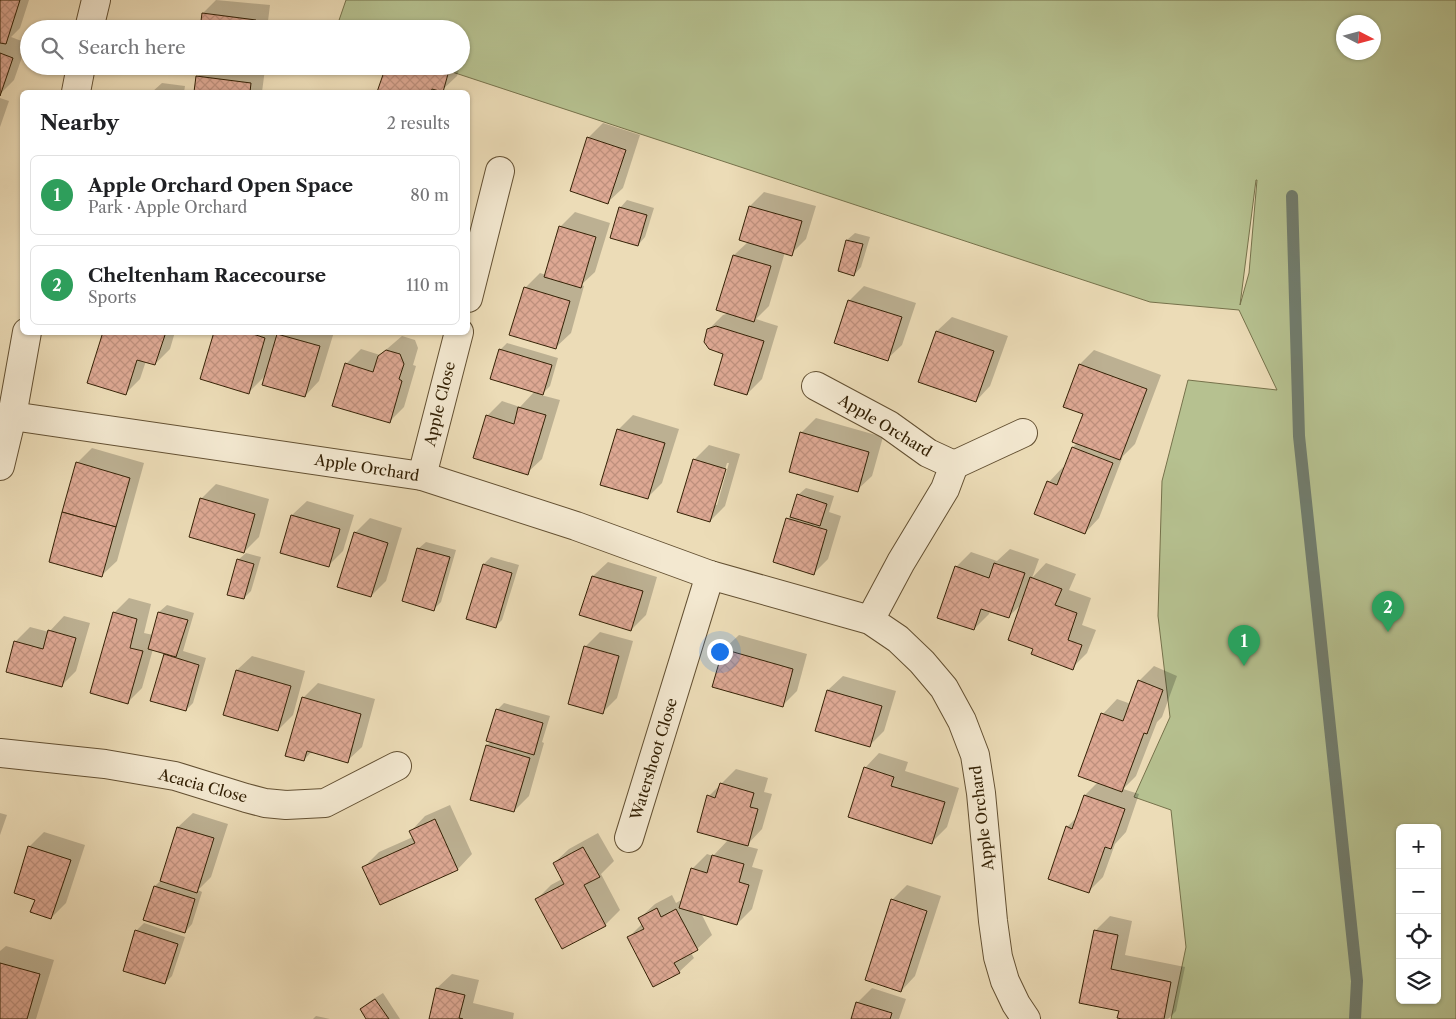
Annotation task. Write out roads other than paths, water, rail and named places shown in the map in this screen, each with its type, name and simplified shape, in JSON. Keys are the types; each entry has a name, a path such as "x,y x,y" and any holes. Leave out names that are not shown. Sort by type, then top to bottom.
{"street":[{"path":"91,20 96,0"},
{"path":"76,90 79,75"},
{"path":"470,290 500,170"},
{"path":"0,466 27,335"},
{"name":"Apple Close","path":"422,476 458,335"},
{"name":"Apple Orchard","path":"816,386 889,425 928,453 954,465"},
{"name":"Apple Orchard","path":"12,416 422,476 576,526 710,574 870,620 898,639 922,662 944,688 962,721 975,755 982,792 993,921 998,957 1005,981 1026,1019"},
{"path":"870,620 901,562 946,489 954,465 1023,433"},
{"name":"Watershoot Close","path":"630,838 710,574"},
{"name":"Acacia Close","path":"0,753 105,764 165,774 265,803 305,806 325,803 397,766"}],"waterway":[{"path":"1292,196 1299,436 1357,981 1355,1019"}],"place":[{"name":"Cheltenham Racecourse","path":"1388,632"},
{"name":"Apple Orchard Open Space","path":"1244,666"}]}
